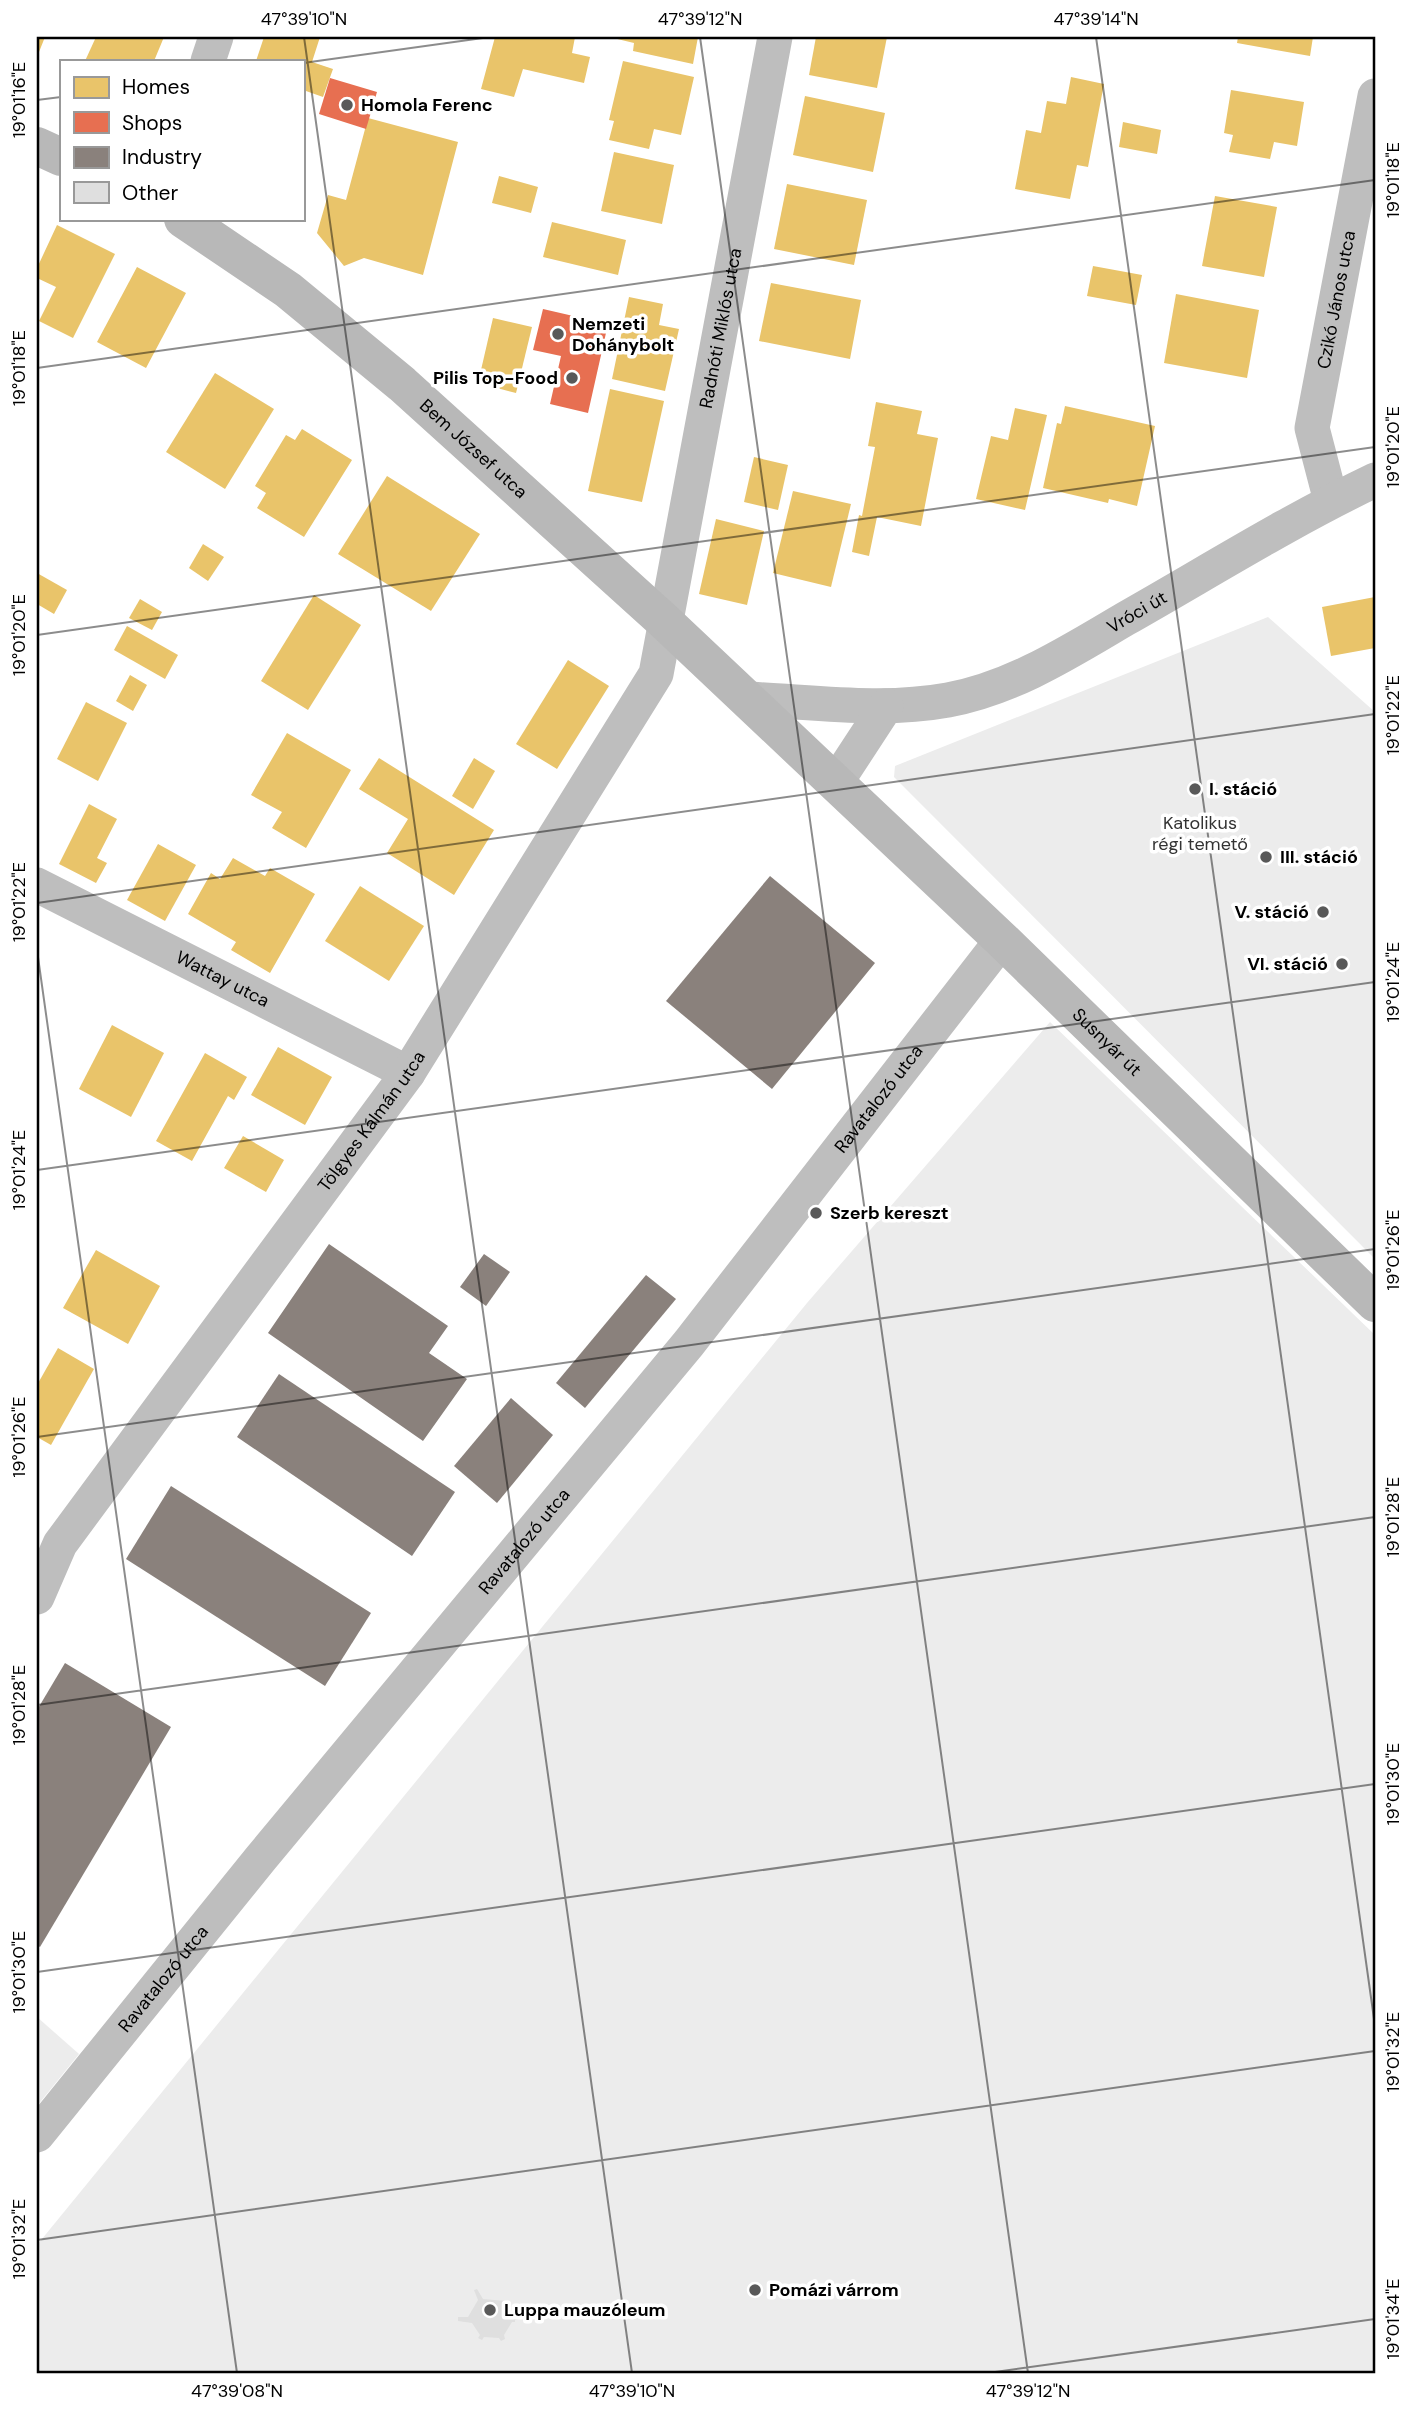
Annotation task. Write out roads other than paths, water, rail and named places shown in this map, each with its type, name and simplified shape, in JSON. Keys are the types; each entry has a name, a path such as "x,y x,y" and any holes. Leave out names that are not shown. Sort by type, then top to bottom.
{"street":[{"path":"208,60 216,37"},
{"name":"Radnóti Miklós utca","path":"664,621 775,37"},
{"name":"Czikó János utca","path":"1331,501 1312,428 1375,96"},
{"path":"37,146 60,157"},
{"name":"Bem József utca","path":"184,220 288,290 402,384 664,621 835,784"},
{"name":"Vróci út","path":"747,699 886,706 977,694 1012,681 1076,648 1248,547 1375,480"},
{"name":"Tölgyes Kálmán utca","path":"37,1597 60,1544 408,1073 656,674 664,621"},
{"path":"835,784 886,706"},
{"name":"Susnyár út","path":"835,784 1002,940 1375,1303"},
{"name":"Wattay utca","path":"37,885 408,1073"},
{"name":"Ravatalozó utca","path":"37,2135 261,1858 689,1343 1002,940"}],"place":[{"name":"Homola Ferenc","path":"347,105"},
{"name":"Nemzeti Dohánybolt","path":"558,334"},
{"name":"Pilis Top-Food","path":"572,378"},
{"name":"I. stáció","path":"1195,789"},
{"name":"III. stáció","path":"1266,857"},
{"name":"V. stáció","path":"1323,912"},
{"name":"VI. stáció","path":"1342,964"},
{"name":"Szerb kereszt","path":"816,1213"},
{"name":"Pomázi várrom","path":"755,2290"},
{"name":"Luppa mauzóleum","path":"490,2310"}],"park label":[{"name":"Katolikus régi temető","path":"1200,833"}]}
